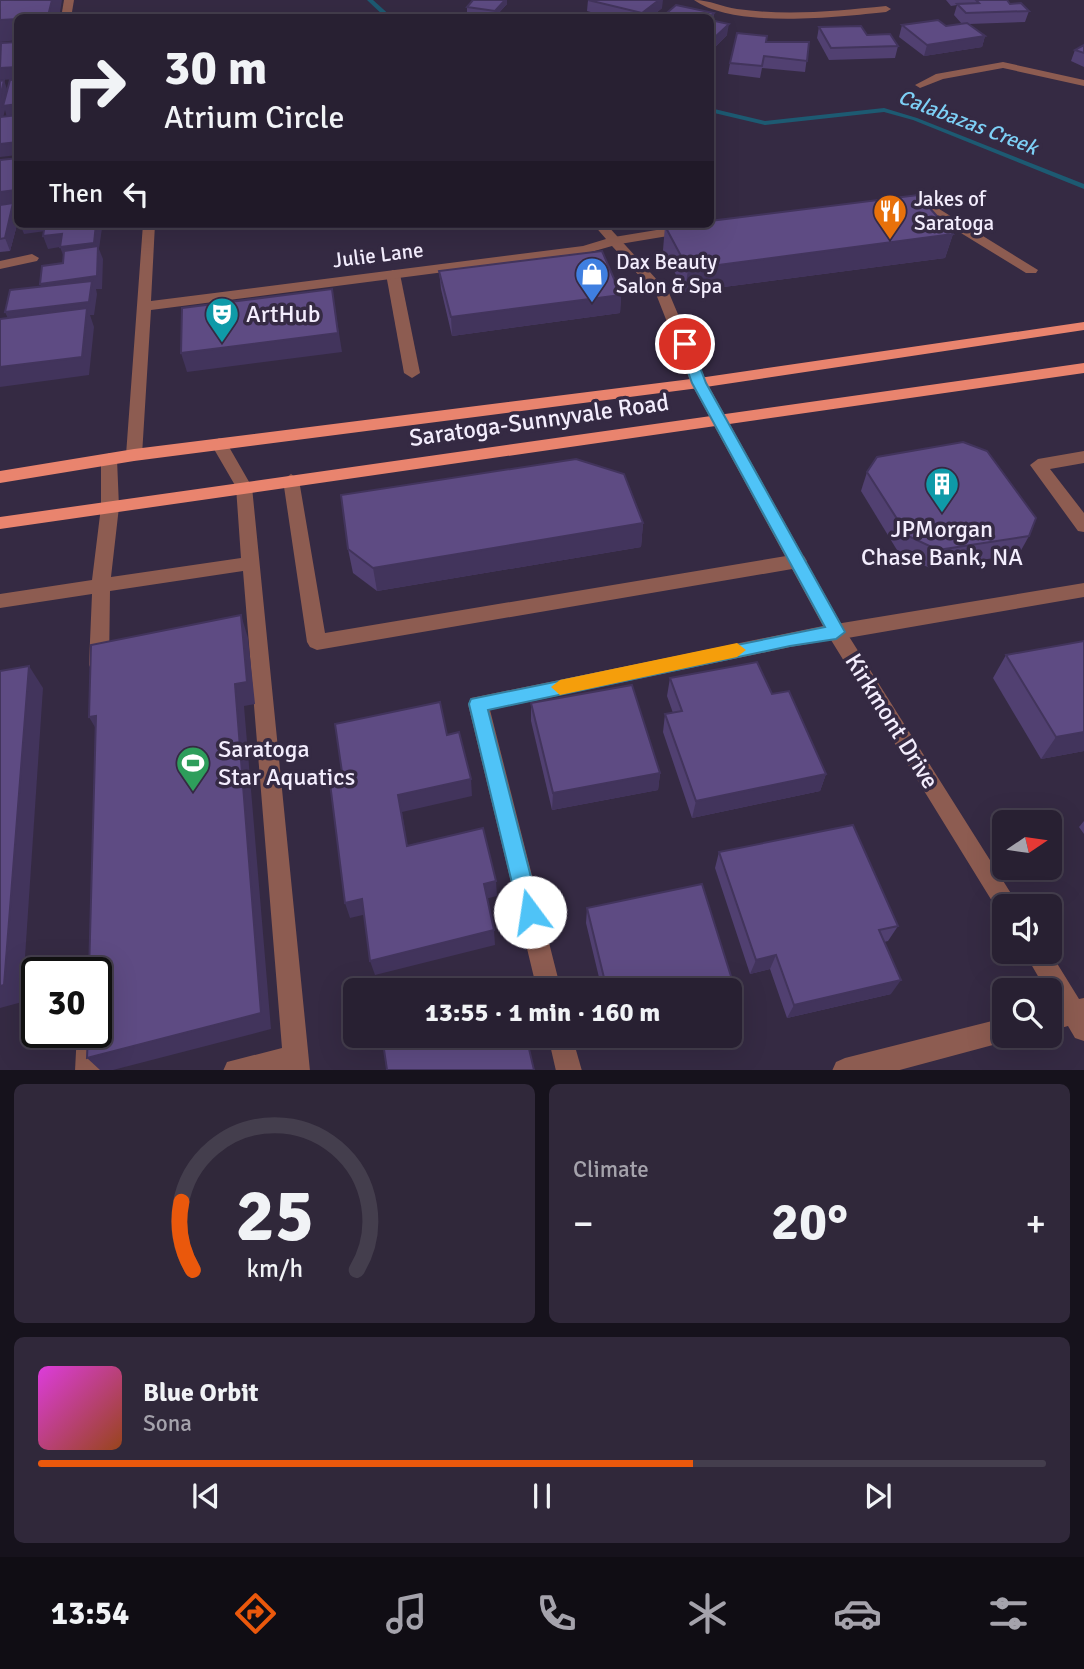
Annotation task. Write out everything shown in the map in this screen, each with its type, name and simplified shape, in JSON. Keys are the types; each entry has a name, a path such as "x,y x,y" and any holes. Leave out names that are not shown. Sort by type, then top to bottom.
{"main road":[{"name":"Saratoga-Sunnyvale Road","path":"0,477 134,455 699,383 1084,326"},
{"name":"Saratoga-Sunnyvale Road","path":"0,523 1084,368"}],"street":[{"path":"699,0 734,12 821,16 886,9"},
{"path":"920,85 940,76 1003,65 1084,83"},
{"path":"891,205 919,202 1031,270"},
{"path":"134,455 149,228"},
{"name":"Kirkmont Drive","path":"603,228 662,293 699,383 722,420 836,632 1000,894"},
{"name":"Julie Lane","path":"145,306 583,250 614,241 700,228"},
{"path":"0,265 32,258"},
{"path":"393,274 412,373"},
{"path":"219,444 244,487 297,1064 236,1070"},
{"path":"1084,457 1038,465 1084,526"},
{"path":"98,681 101,583 110,507 109,459"},
{"path":"291,480 317,642 798,561"},
{"path":"0,601 101,583 251,563"},
{"path":"546,978 478,704 790,639 1084,590"},
{"path":"1044,964 1081,1017"},
{"path":"1062,1018 1081,1017"},
{"path":"845,1070 992,1033"},
{"path":"88,1070 89,1048"},
{"path":"563,1048 569,1070"}],"building":[{"path":"0,0 52,0 48,14 14,14 14,19 0,20"},
{"path":"473,0 505,0 495,11 467,7"},
{"path":"588,0 659,0 642,13"},
{"path":"976,0 1007,0 1010,4 1021,3 1029,11 966,13 957,4 979,3"},
{"path":"676,5 714,13 713,14 666,14"},
{"path":"938,20 946,26 967,23 985,36 927,45 902,25"},
{"path":"714,21 729,24 714,38"},
{"path":"861,26 867,35 890,34 898,46 831,48 819,27"},
{"path":"737,33 767,36 766,42 809,42 807,61 764,56 762,66 730,63"},
{"path":"14,42 14,67 0,68 1,43"},
{"path":"1084,45 1084,53 1075,50"},
{"path":"4,80 0,98 0,81"},
{"path":"10,80 14,80 14,105 3,106"},
{"path":"14,115 14,142 0,144 0,117"},
{"path":"14,158 14,190 0,192 0,160"},
{"path":"918,195 953,234 688,269 666,228 714,228 714,220"},
{"path":"13,203 5,238 0,239 0,205"},
{"path":"44,228 96,228 94,243 60,247 62,234 43,236"},
{"path":"98,246 97,276 40,284 42,266 63,263 64,251"},
{"path":"602,251 621,295 451,317 439,271"},
{"path":"92,281 89,302 5,312 10,290"},
{"path":"332,289 338,333 181,353 182,308"},
{"path":"87,308 82,357 0,367 0,319"},
{"name":"JPMorgan Chase Bank, NA","path":"963,442 987,451 1036,518 1029,536 938,550 908,536 867,472 877,457"},
{"path":"576,459 624,474 643,523 373,568 348,549 341,495"},
{"path":"241,615 247,682 235,684 261,1013 87,1058 87,1048 112,1048 112,957 89,957 96,716 89,717 91,645"},
{"path":"1084,641 1084,732 1056,737 1006,655"},
{"path":"757,662 772,694 789,691 826,774 696,801 665,714 682,711 670,678"},
{"path":"29,666 4,985 0,986 0,671"},
{"path":"632,685 660,773 553,793 531,703"},
{"path":"440,702 447,735 459,732 471,779 398,795 407,846 483,828 496,881 484,884 494,930 370,961 362,899 345,903 329,775 342,772 335,724"},
{"path":"853,825 898,926 879,930 901,980 794,1005 776,955 756,960 719,852"},
{"path":"702,884 732,978 604,978 587,908"},
{"path":"384,1048 529,1048 534,1070 387,1070"}],"waterway":[{"name":"Calabazas Creek","path":"370,0 386,14"},
{"name":"Calabazas Creek","path":"714,111 765,123 884,110 915,119 1084,187"}],"slow traffic":[{"path":"560,687 737,650"}],"place":[{"name":"Jakes of Saratoga","path":"890,241"},
{"name":"Dax Beauty Salon & Spa","path":"592,304"},
{"name":"ArtHub","path":"222,344"},
{"name":"JPMorgan Chase Bank, NA","path":"942,514"},
{"name":"Saratoga Star Aquatics","path":"193,793"}],"route":[{"path":"530,912 478,704 790,639 836,632 743,457 699,383 685,344"}]}
